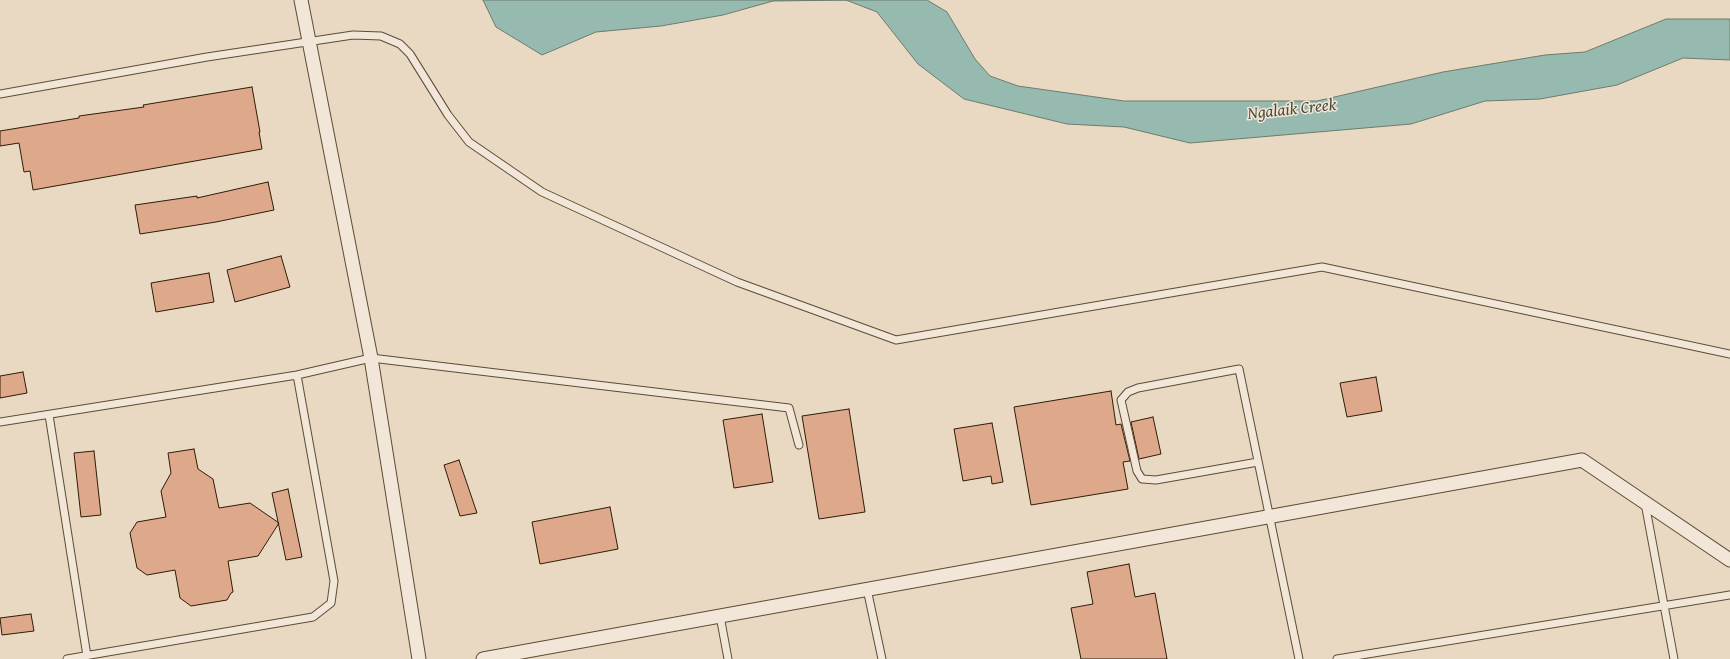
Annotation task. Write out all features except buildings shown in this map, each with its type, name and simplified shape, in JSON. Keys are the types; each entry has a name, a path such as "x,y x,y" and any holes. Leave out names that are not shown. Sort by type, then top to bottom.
{"street":[{"path":"301,0 371,358 419,659"},
{"path":"482,659 1582,460 1730,560"}],"lane":[{"path":"0,94 208,57 353,35 381,36 400,44 410,54 448,115 469,142 542,192 737,282 896,340 1322,267 1730,354"},
{"path":"0,422 297,375 371,358 789,408 799,445"},
{"path":"1258,462 1156,480 1142,479 1136,471 1121,400 1128,392 1138,388 1239,369 1258,462 1268,516 1299,659"},
{"path":"67,659 313,616 331,603 334,581 297,375"},
{"path":"49,414 87,656"},
{"path":"1645,502 1674,659"},
{"path":"867,589 882,659"},
{"path":"1338,659 1730,595"},
{"path":"720,616 728,659"}],"water":[{"path":"483,0 846,0 773,1 723,15 661,26 596,32 542,55 496,27"},
{"name":"Ngalaik Creek","path":"846,0 927,0 947,12 975,59 990,76 1018,86 1124,101 1317,101 1443,72 1545,55 1585,52 1666,19 1730,19 1730,60 1683,58 1617,85 1540,99 1485,101 1411,124 1190,143 1124,127 1067,124 964,99 918,64 877,12"}]}
